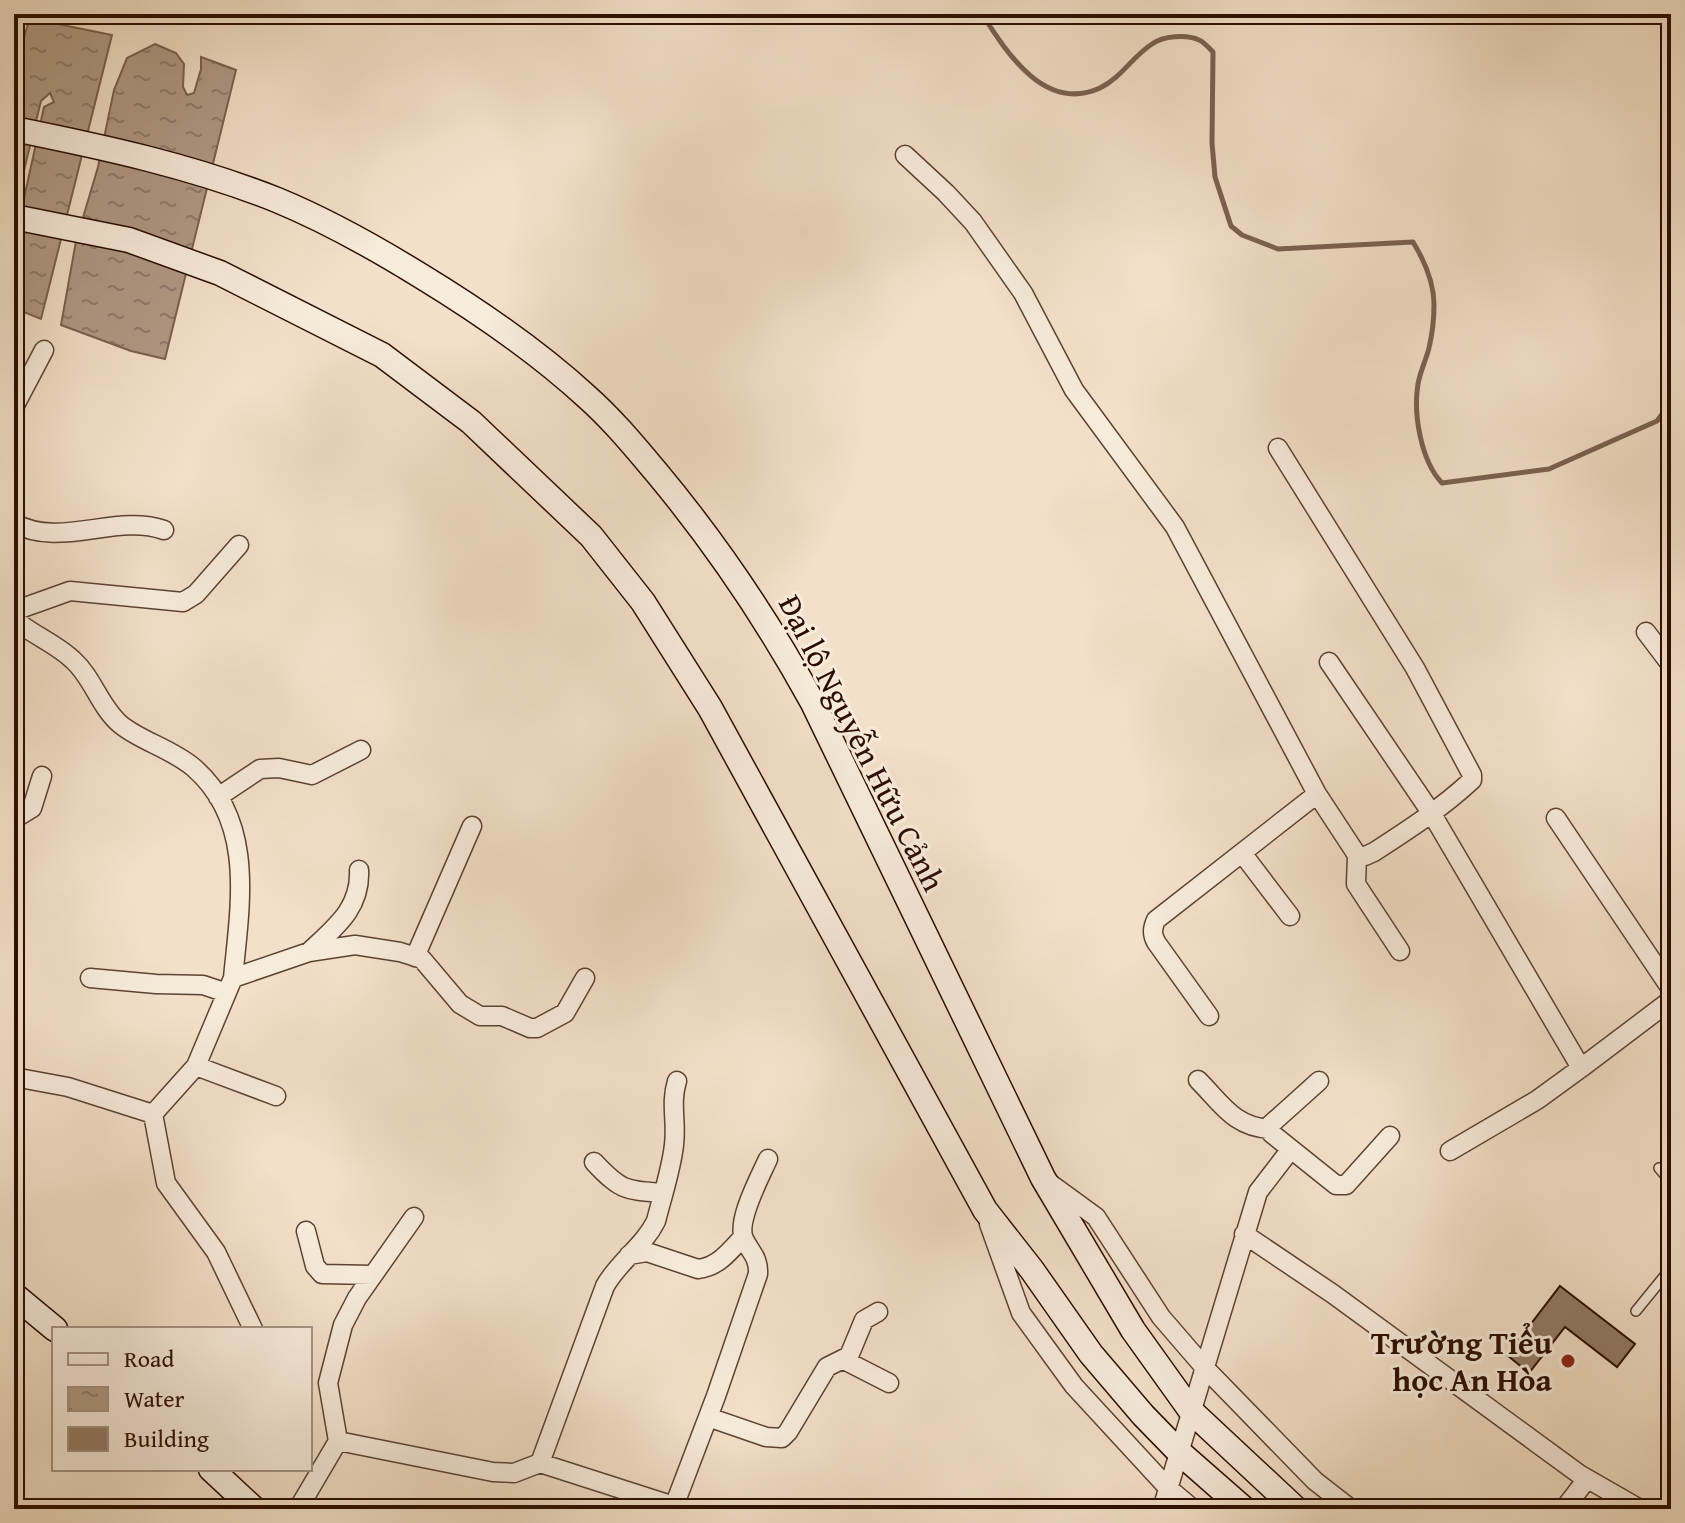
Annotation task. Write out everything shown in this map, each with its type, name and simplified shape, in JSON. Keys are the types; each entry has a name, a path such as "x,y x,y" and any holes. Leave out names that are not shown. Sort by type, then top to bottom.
{"main road":[{"name":"Đại lộ Nguyễn Hữu Cảnh","path":"14,129 100,146 196,172 276,200 341,228 447,292 531,349 589,398 633,444 734,571 778,639 813,703 1043,1178 1133,1330 1191,1411 1296,1509"},
{"path":"14,217 129,240 220,273 382,355 471,422 591,536 643,602 710,708 985,1210 1091,1354 1179,1452 1244,1509"},
{"path":"14,1295 53,1327"},
{"path":"213,1471 254,1509"}],"street":[{"path":"905,155 973,222 1023,293 1074,390 1175,527 1317,794 1357,855 1356,884 1400,951"},
{"path":"14,407 44,350"},
{"path":"1278,448 1415,668 1468,765 1472,780 1432,814 1374,852 1357,855"},
{"path":"14,523 38,533 133,526 152,526 164,530"},
{"path":"14,611 70,591 183,602 196,594 239,545"},
{"path":"14,619 74,660 111,716 123,727 166,748 193,767 218,797 233,827 239,852 241,896 228,985 196,1066 153,1114"},
{"path":"1646,632 1671,665"},
{"path":"1329,662 1432,814 1581,1068"},
{"path":"218,797 260,769 279,768 312,775 361,750"},
{"path":"14,819 32,808 42,776"},
{"path":"1209,1016 1156,942 1152,934 1153,926 1156,920 1317,794"},
{"path":"1556,818 1671,989"},
{"path":"415,957 472,826"},
{"path":"1242,853 1290,916"},
{"path":"309,952 348,914 358,889 359,870"},
{"path":"90,978 156,984 228,985 309,952 355,945 415,957 433,969 460,1004 480,1016 502,1016 530,1028 551,1023 565,1013 585,978"},
{"path":"1450,1151 1537,1100 1671,1000"},
{"path":"196,1066 276,1096"},
{"path":"14,1077 68,1087 153,1114"},
{"path":"1198,1080 1242,1124 1270,1129"},
{"path":"540,1463 605,1286 614,1270 652,1230 674,1147 672,1098 677,1081"},
{"path":"1319,1081 1270,1125 1271,1133 1291,1149 1340,1186 1352,1182 1390,1136"},
{"path":"153,1114 166,1183 216,1252 252,1327"},
{"path":"1162,1509 1258,1192 1291,1149"},
{"path":"338,1441 493,1472 514,1473 540,1463 673,1507 758,1274 756,1255 743,1237 742,1227 768,1159"},
{"path":"594,1162 621,1188 663,1193"},
{"path":"1043,1178 1096,1217 1161,1317 1205,1368 1315,1481 1351,1509"},
{"path":"985,1210 1021,1313 1074,1386 1168,1488 1193,1509"},
{"path":"338,1441 328,1383 343,1325 414,1217"},
{"path":"306,1231 315,1266 322,1274 373,1275"},
{"path":"1244,1234 1333,1294 1587,1479 1640,1509"},
{"path":"629,1255 647,1252 690,1267 706,1268 715,1264 743,1237"},
{"path":"708,1417 766,1437 782,1438 827,1367 849,1356 864,1320 878,1312"},
{"path":"844,1360 889,1383"},
{"path":"298,1509 315,1467 338,1441"},
{"path":"1564,1509 1587,1479"}],"lane":[{"path":"1659,1168 1671,1182"},
{"path":"1636,1311 1671,1268"}],"water":[{"path":"43,21 112,35 41,319 14,308 14,244 44,107 54,102 50,93 41,101 14,211 14,71 28,24"},
{"path":"155,44 176,53 184,64 183,87 187,95 194,93 201,57 236,70 165,359 131,351 61,325 76,241 98,167 114,90 127,58"}],"building":[{"path":"1560,1286 1635,1344 1617,1367 1565,1327 1529,1373 1507,1355"}],"waterway":[{"path":"982,14 1003,46 1030,75 1045,86 1062,92 1080,94 1100,88 1145,49 1162,39 1181,37 1201,41 1213,52 1212,143 1215,177 1231,226 1242,235 1278,249 1413,242 1428,272 1434,305 1430,343 1418,384 1418,423 1424,450 1442,483 1549,469 1657,421 1671,402"}],"place":[{"name":"Trường Tiểu học An Hòa","path":"1568,1361"}]}
